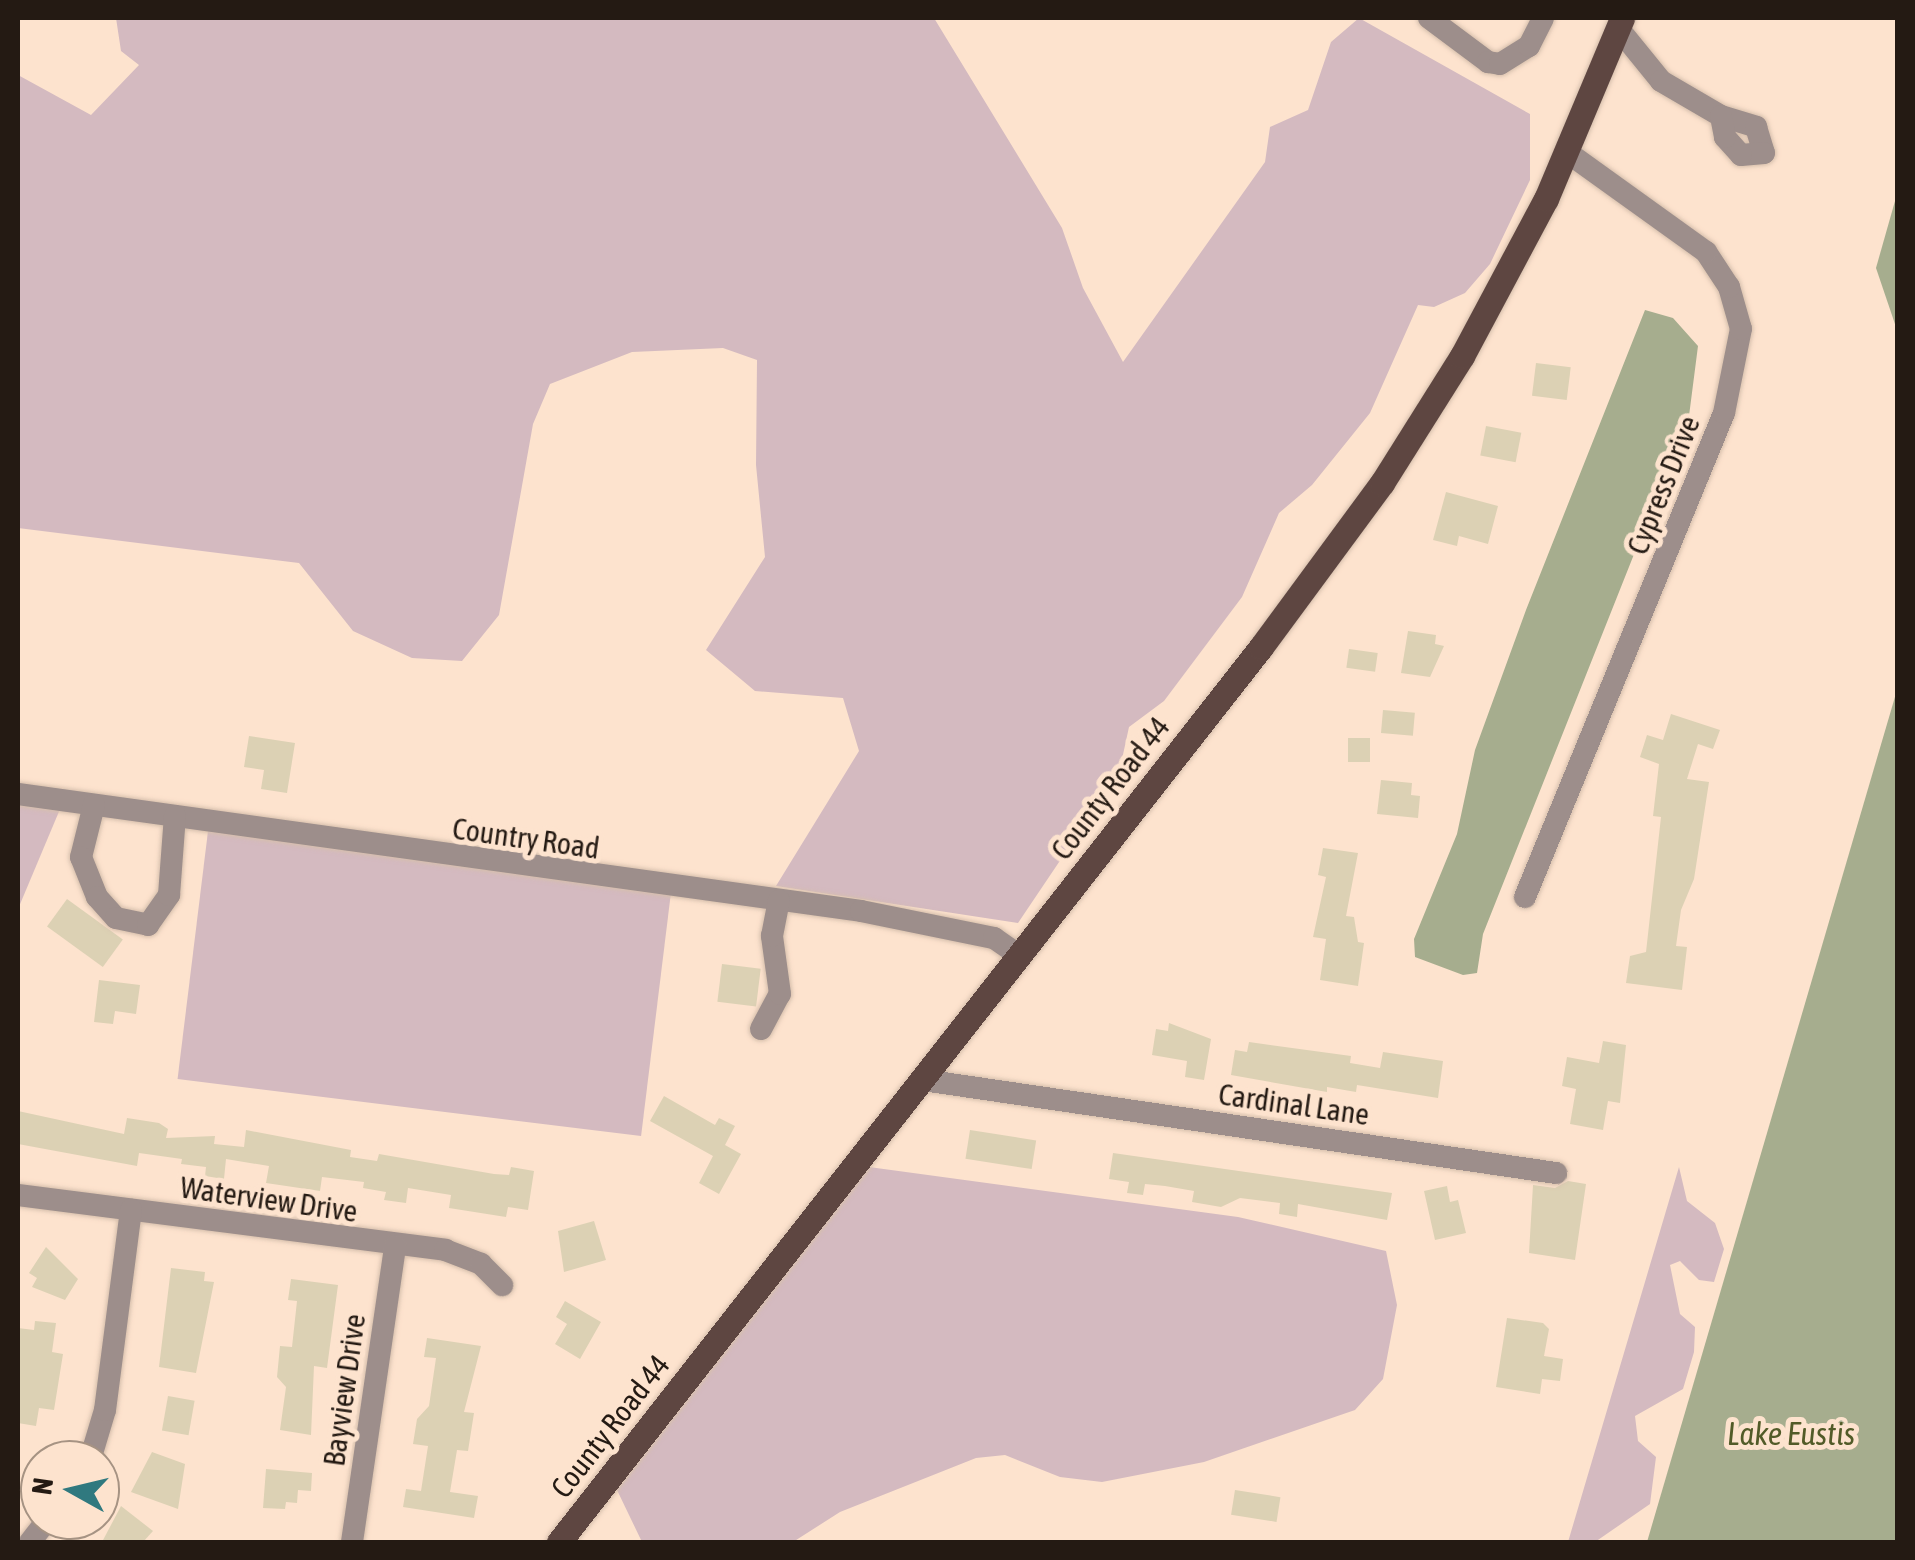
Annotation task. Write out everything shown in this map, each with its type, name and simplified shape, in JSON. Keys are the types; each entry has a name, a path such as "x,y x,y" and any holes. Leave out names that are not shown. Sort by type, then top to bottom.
{"main road":[{"name":"County Road 44","path":"559,1542 924,1080 1382,483 1462,356 1567,152 1620,23"}],"street":[{"path":"1429,18 1488,62 1500,64 1530,46 1542,18"},
{"path":"1620,23 1661,82 1721,116"},
{"name":"Cypress Drive","path":"1526,897 1704,465 1735,382 1741,340 1734,299 1706,252 1567,152"},
{"name":"Country Road","path":"18,794 942,926 994,938 1020,956"},
{"path":"94,804 81,857 97,897 116,918 148,924 169,896 176,816"},
{"path":"761,1029 780,994 772,936 779,901"},
{"name":"Cardinal Lane","path":"924,1080 1556,1173"},
{"name":"Waterview Drive","path":"18,1195 464,1256 502,1285"},
{"path":"96,1440 105,1410 131,1210"},
{"name":"Bayview Drive","path":"352,1542 395,1246"}],"shaded area":[{"path":"116,18 934,18 1062,228 1083,288 1123,362 1265,162 1270,127 1308,110 1331,42 1359,18 1530,114 1530,180 1490,264 1465,293 1434,307 1418,305 1370,413 1312,485 1279,513 1242,597 1164,701 1129,727 1119,773 1018,923 776,886 859,751 843,698 755,691 706,650 765,557 756,465 757,360 723,348 632,352 550,384 533,424 499,615 462,661 412,658 353,631 299,563 18,528 18,75 91,115 139,65 121,51"},
{"path":"18,796 63,802 18,909"},
{"path":"209,823 673,880 641,1136 178,1079"},
{"path":"869,1167 1238,1217 1386,1251 1397,1305 1383,1379 1355,1410 1204,1462 1102,1482 1060,1477 1005,1455 976,1458 840,1512 793,1542 642,1542 617,1490"},
{"path":"1679,1167 1687,1201 1715,1223 1724,1249 1714,1282 1699,1280 1680,1261 1670,1265 1680,1314 1695,1327 1694,1352 1683,1389 1635,1416 1638,1441 1656,1457 1650,1504 1595,1542 1568,1542"}],"water":[{"path":"1897,194 1897,330 1876,268"},
{"path":"1645,310 1673,318 1698,346 1689,416 1483,934 1477,973 1463,975 1415,957 1414,939 1457,834 1475,750 1526,610"},
{"name":"Lake Eustis","path":"1897,690 1897,1542 1647,1542"}],"building":[{"path":"1536,363 1571,367 1567,400 1532,396"},
{"path":"1486,426 1521,433 1516,462 1480,455"},
{"path":"1446,492 1498,506 1488,544 1459,536 1457,546 1433,540"},
{"path":"1408,631 1436,635 1435,644 1444,646 1430,677 1401,673"},
{"path":"1349,649 1378,653 1375,672 1346,668"},
{"path":"1383,710 1415,713 1413,736 1381,733"},
{"path":"1671,714 1720,730 1713,749 1698,744 1687,779 1709,782 1694,879 1681,910 1676,946 1687,947 1682,990 1626,983 1630,956 1646,952 1661,817 1653,816 1659,764 1640,757 1647,735 1663,740"},
{"path":"249,736 295,743 287,793 261,789 264,770 244,767"},
{"path":"1348,738 1370,738 1370,762 1348,762"},
{"path":"1381,780 1412,783 1411,795 1420,796 1418,818 1377,814"},
{"path":"1323,848 1358,853 1346,916 1354,917 1358,942 1364,943 1358,986 1320,980 1326,939 1313,937 1326,877 1318,875"},
{"path":"67,899 123,940 103,967 47,927"},
{"path":"722,964 761,969 756,1006 717,1002"},
{"path":"99,980 140,985 136,1014 115,1011 113,1024 94,1022"},
{"path":"1169,1023 1211,1039 1204,1080 1185,1077 1187,1061 1152,1055 1156,1029 1168,1031"},
{"path":"1603,1041 1626,1045 1620,1103 1608,1101 1603,1130 1570,1124 1576,1089 1562,1086 1567,1057 1599,1063"},
{"path":"1249,1042 1351,1056 1350,1063 1380,1068 1383,1052 1443,1061 1438,1098 1357,1085 1356,1092 1327,1087 1327,1092 1231,1075 1235,1050 1247,1052"},
{"path":"664,1096 715,1125 719,1118 735,1126 725,1145 741,1154 719,1194 699,1183 713,1156 650,1121"},
{"path":"18,1111 124,1134 127,1118 159,1123 168,1129 166,1138 215,1136 214,1144 244,1147 246,1130 351,1150 350,1157 377,1161 379,1154 494,1174 509,1175 511,1167 534,1171 528,1210 508,1207 506,1217 449,1208 451,1195 408,1188 406,1203 384,1200 386,1192 363,1188 364,1182 322,1177 320,1191 266,1183 269,1166 226,1159 224,1179 205,1176 206,1167 181,1164 182,1159 139,1153 137,1166 18,1144"},
{"path":"970,1130 1036,1140 1032,1169 965,1159"},
{"path":"1113,1153 1392,1193 1387,1220 1298,1204 1297,1217 1279,1214 1280,1203 1240,1198 1221,1207 1192,1202 1194,1191 1165,1186 1145,1184 1143,1195 1127,1193 1129,1182 1109,1179"},
{"path":"1568,1181 1586,1184 1575,1260 1529,1253 1533,1185 1555,1188"},
{"path":"1447,1186 1450,1202 1458,1200 1466,1233 1435,1240 1424,1191"},
{"path":"594,1221 606,1260 564,1272 558,1231"},
{"path":"46,1247 78,1279 65,1300 32,1287 37,1278 29,1273"},
{"path":"171,1268 205,1272 204,1281 214,1282 196,1373 159,1367"},
{"path":"291,1279 338,1285 327,1368 314,1366 311,1435 280,1430 286,1387 277,1377 280,1346 292,1347 297,1301 288,1300"},
{"path":"565,1301 601,1322 580,1359 555,1344 567,1324 556,1317"},
{"path":"1507,1318 1543,1323 1549,1329 1544,1356 1563,1359 1560,1381 1542,1379 1540,1394 1496,1387"},
{"path":"35,1321 56,1323 52,1352 63,1354 54,1410 39,1408 36,1426 18,1423 18,1328 34,1330"},
{"path":"427,1338 481,1346 464,1412 474,1413 468,1451 457,1450 450,1492 478,1496 474,1518 403,1507 406,1489 421,1491 428,1446 413,1444 417,1419 429,1406 436,1358 424,1357"},
{"path":"168,1396 195,1401 189,1435 162,1430"},
{"path":"152,1452 185,1464 178,1509 131,1492"},
{"path":"266,1469 312,1473 311,1491 298,1490 297,1503 286,1502 285,1509 263,1508"},
{"path":"1235,1490 1280,1497 1277,1522 1231,1515"},
{"path":"120,1508 153,1531 143,1542 102,1542 120,1540"}]}
